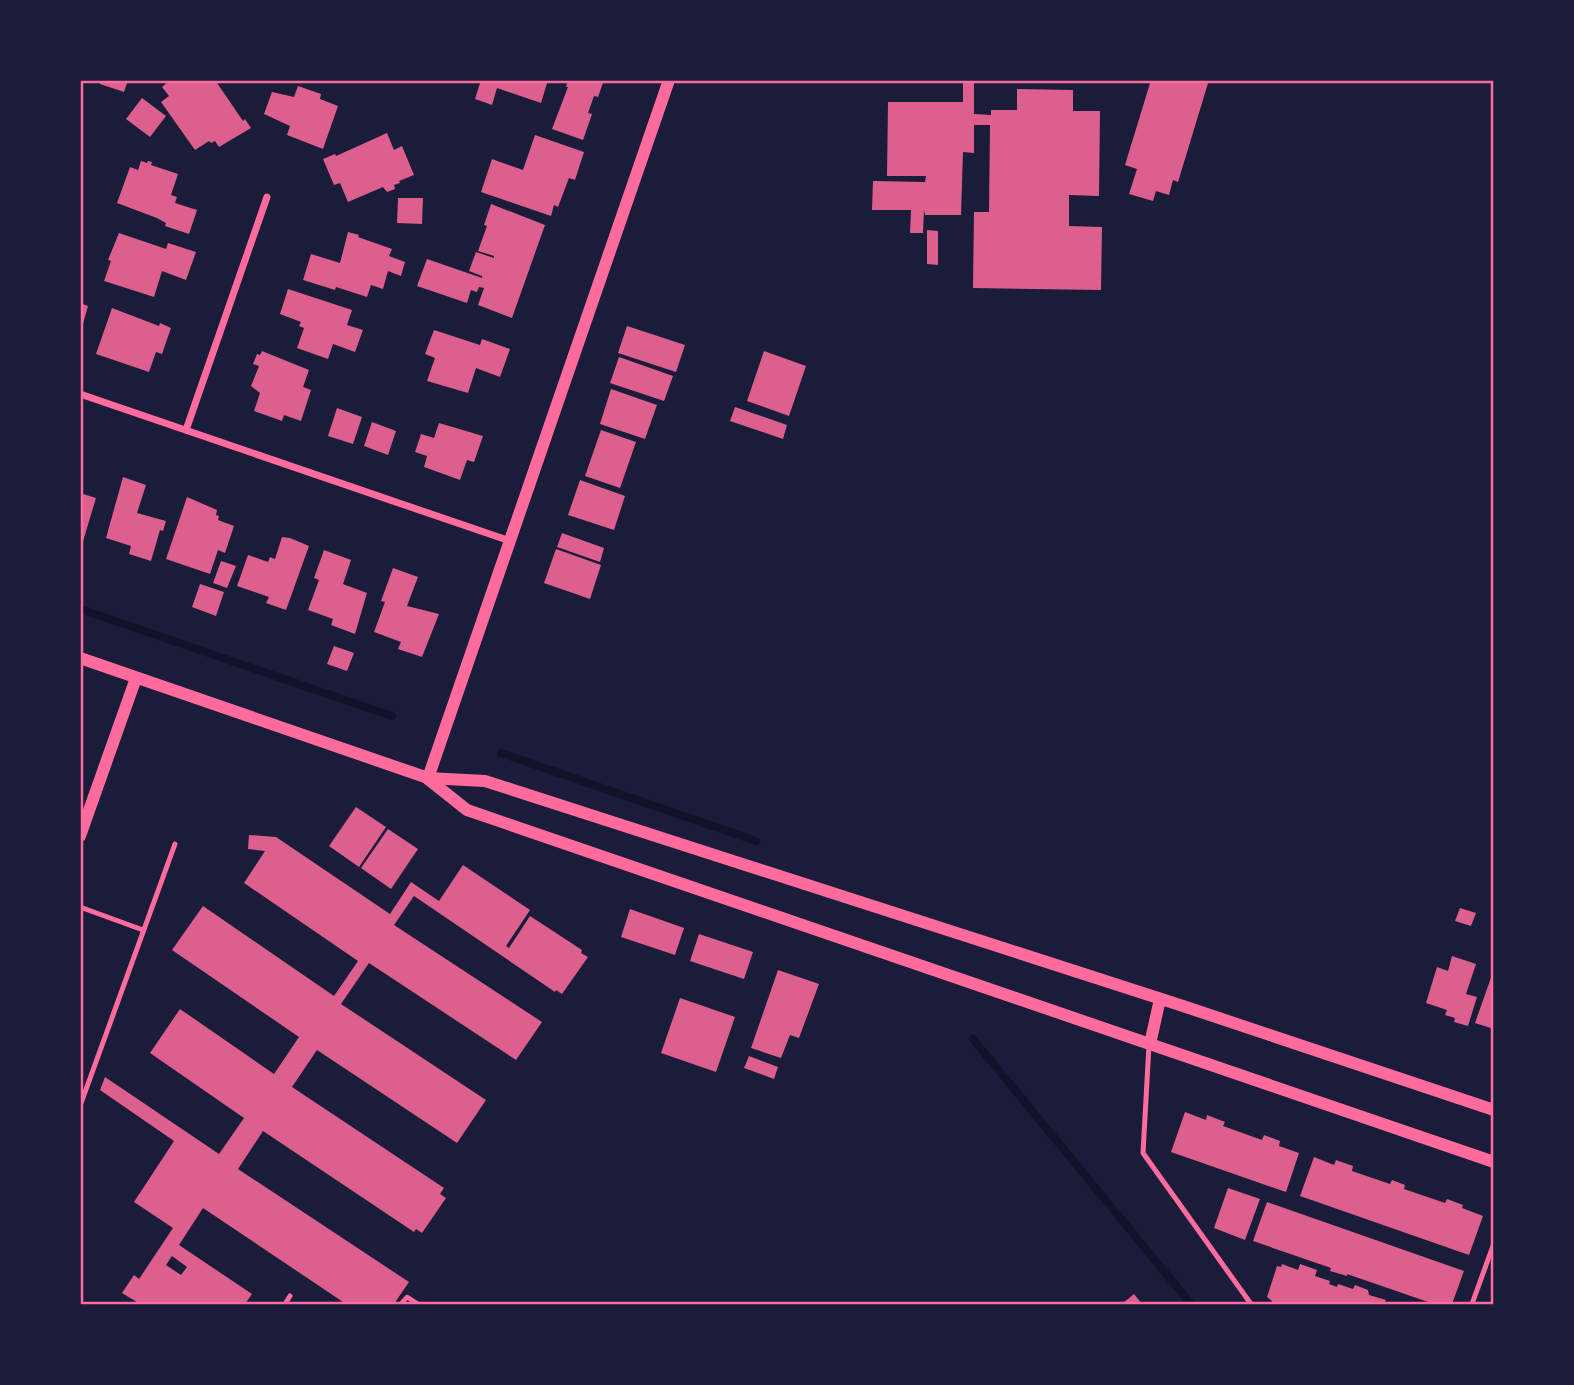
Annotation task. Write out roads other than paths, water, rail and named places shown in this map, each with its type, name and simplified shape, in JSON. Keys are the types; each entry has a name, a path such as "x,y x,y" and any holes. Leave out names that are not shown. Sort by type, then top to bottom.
{"street":[{"path":"428,778 669,80"},
{"path":"186,430 267,197"},
{"path":"80,394 510,541"},
{"path":"80,659 428,778 485,781 1160,999 1493,1110"},
{"path":"81,834 136,678"},
{"path":"428,778 467,810 1493,1162"},
{"path":"1150,1044 1160,999"}],"lane":[{"path":"80,1106 175,844"},
{"path":"80,907 143,930"},
{"path":"1150,1044 1143,1153 1251,1304"},
{"path":"1472,1304 1493,1243"},
{"path":"285,1304 290,1296"}],"waterway":[{"path":"80,609 392,716"},
{"path":"501,753 756,841"},
{"path":"973,1039 1191,1304"}]}
